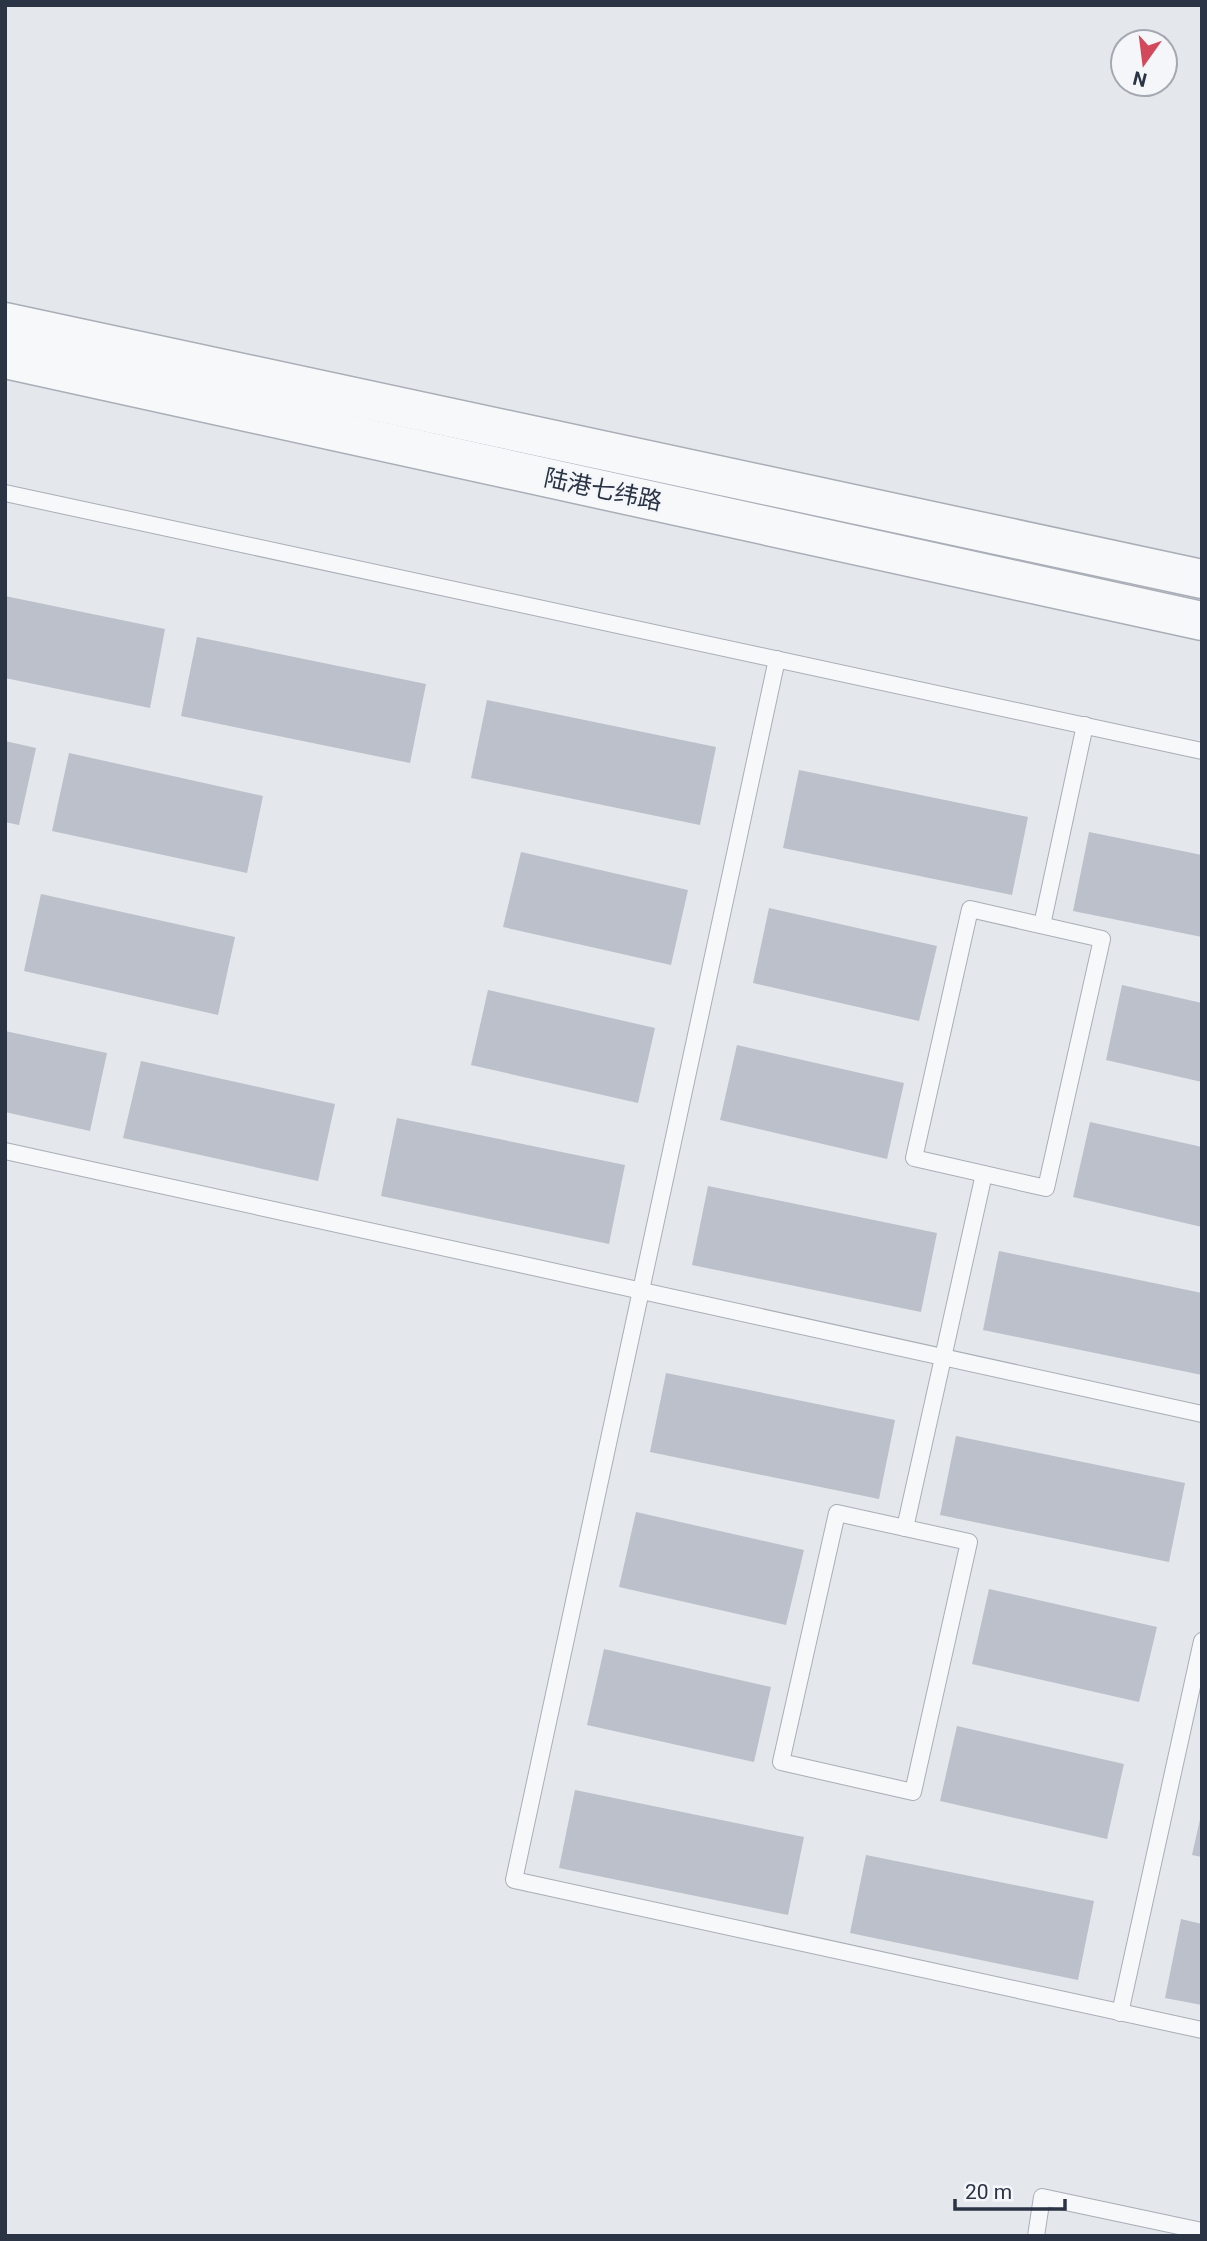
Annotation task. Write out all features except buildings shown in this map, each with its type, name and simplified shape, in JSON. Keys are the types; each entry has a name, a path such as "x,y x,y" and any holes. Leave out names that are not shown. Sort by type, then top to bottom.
{"street":[{"name":"陆港七纬路","path":"5,322 1202,579"},
{"name":"陆港七纬路","path":"5,359 1202,621"}],"lane":[{"path":"5,493 1202,751"},
{"path":"777,659 514,1880 1202,2030"},
{"path":"1042,925 1085,725"},
{"path":"970,909 1102,939 1046,1188 984,1174 914,1158 970,909"},
{"path":"5,1151 1202,1414"},
{"path":"905,1528 984,1174"},
{"path":"838,1513 905,1528 969,1542 913,1792 781,1762 838,1513"},
{"path":"1120,2013 1202,1641"},
{"path":"1036,2236 1042,2197 1202,2231"}]}
